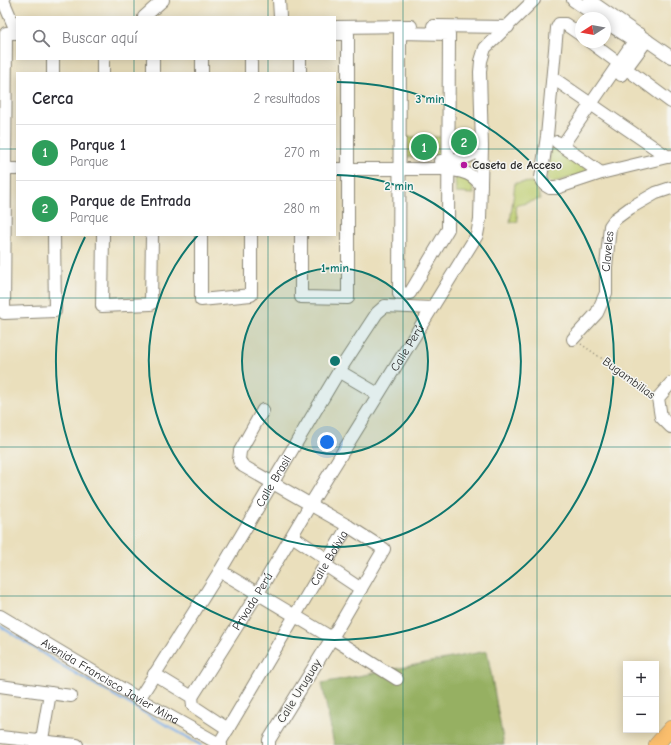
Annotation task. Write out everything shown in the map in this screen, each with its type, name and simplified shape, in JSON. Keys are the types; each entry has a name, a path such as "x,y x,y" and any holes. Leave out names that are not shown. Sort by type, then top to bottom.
{"main road":[{"path":"656,745 671,728"}],"street":[{"path":"3,0 11,29 4,313 55,312 54,236"},
{"path":"145,16 163,0"},
{"path":"279,0 280,16"},
{"name":"Calle Perú","path":"310,505 477,236 480,219 482,147 481,61 485,48 534,0"},
{"path":"573,0 590,12"},
{"path":"589,0 671,66"},
{"path":"575,31 565,24 560,24 557,28 547,136 541,178 544,185 550,188 556,188 601,173 670,156"},
{"path":"611,25 671,57"},
{"path":"336,27 508,27"},
{"path":"400,33 449,34 448,229 410,293 400,294 400,165 400,33"},
{"path":"300,236 301,297 348,298 348,34 336,34"},
{"path":"566,148 641,41"},
{"path":"598,48 671,102"},
{"path":"53,60 53,72"},
{"path":"103,60 103,72"},
{"path":"153,72 154,60"},
{"path":"202,60 202,72"},
{"path":"251,60 251,72"},
{"path":"300,60 300,72"},
{"path":"553,78 670,156"},
{"path":"547,136 601,173"},
{"path":"336,161 348,165 448,165 474,155 482,147"},
{"path":"336,169 348,165"},
{"path":"448,165 474,176 481,185"},
{"name":"Claveles","path":"573,339 597,313 606,293 606,267 610,226 615,219 630,208 656,193 671,188"},
{"path":"103,236 102,306 151,304 152,236"},
{"path":"201,236 201,300 251,296 251,236"},
{"name":"Calle Brasil","path":"139,698 220,571 339,371 377,313 385,306 432,308"},
{"path":"339,371 378,394"},
{"path":"658,398 671,383"},
{"name":"Bugambilias","path":"658,398 660,417 671,427"},
{"name":"Calle Bolivia","path":"220,744 348,526 243,466 239,460 240,451 263,410"},
{"name":"Privada Perú","path":"192,697 258,593 310,505"},
{"name":"Calle Uruguay","path":"269,745 270,740 384,549 348,526"},
{"path":"292,536 361,589"},
{"path":"220,571 398,679"},
{"name":"Avenida Francisco Javier Mina","path":"0,616 220,744"},
{"path":"154,674 192,697 193,706 228,729"},
{"path":"0,686 70,696"},
{"path":"42,743 50,693"},
{"path":"0,737 42,743 77,745"}],"path":[{"name":"Bugambilias","path":"573,339 658,398"}],"green space":[{"path":"473,136 473,146 467,152 456,155 456,138"},
{"path":"405,137 443,137 443,157 405,157"},
{"path":"553,145 591,172 551,183 547,179 551,146"},
{"path":"455,176 466,179 472,184 474,194 456,193"},
{"path":"535,182 540,199 515,206 518,221 510,223 515,183"},
{"path":"487,651 504,745 334,745 322,683"}],"waterway":[{"path":"0,626 61,665 201,745"}],"place":[{"name":"Parque de Entrada","path":"464,142"},
{"name":"Parque 1","path":"424,147"},
{"name":"Caseta de Acceso","path":"464,165"}]}
